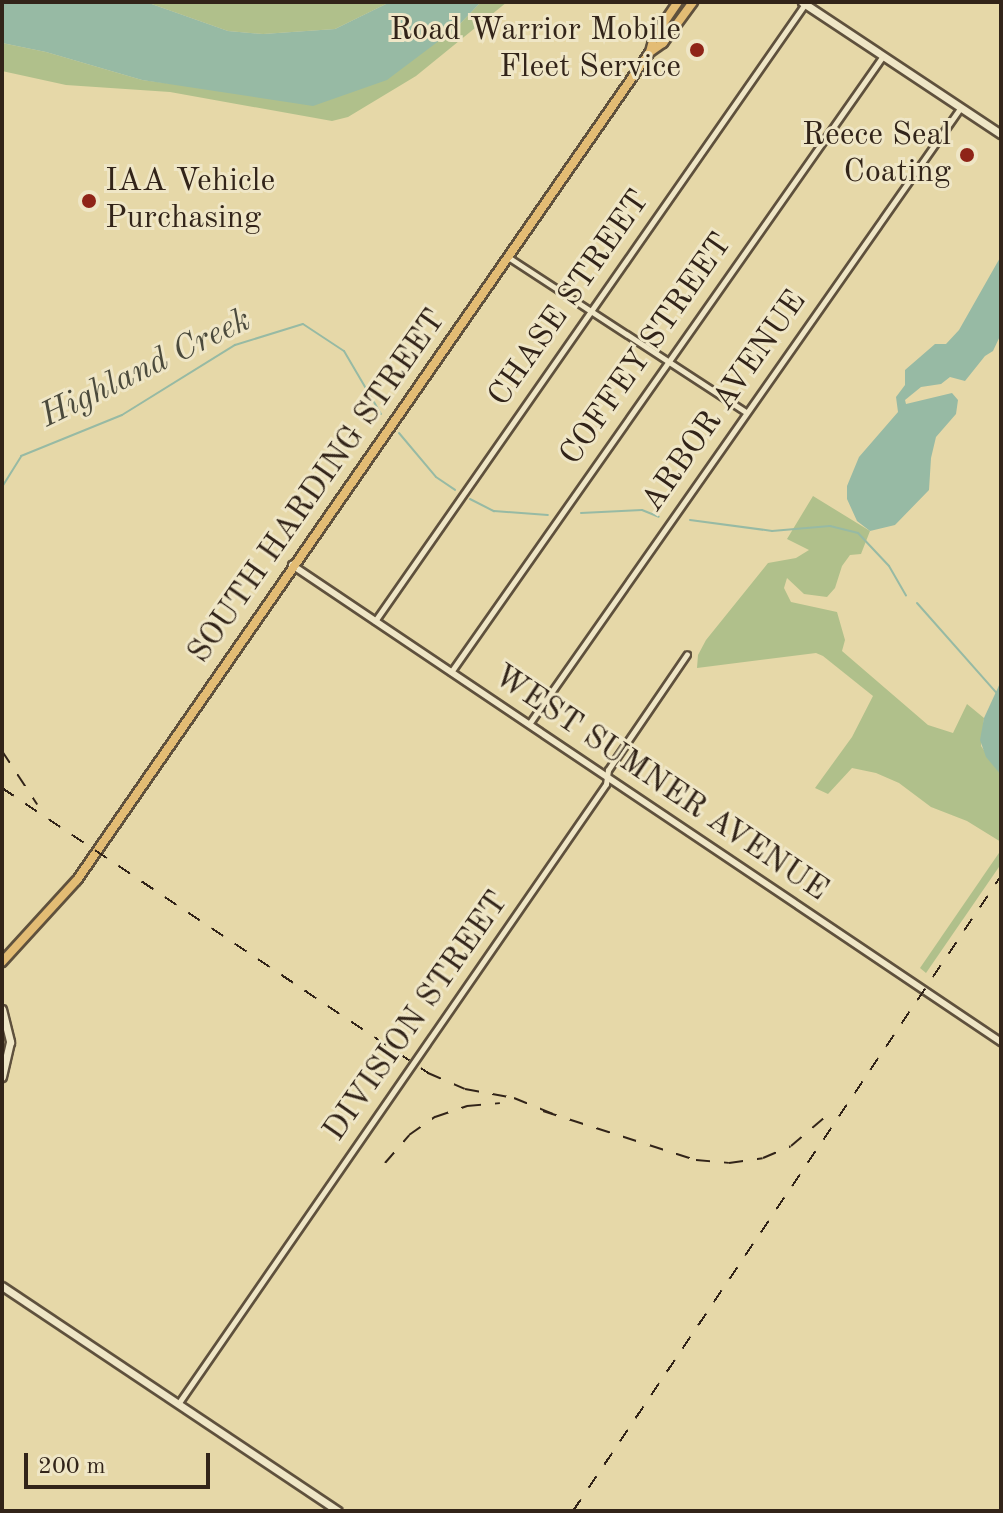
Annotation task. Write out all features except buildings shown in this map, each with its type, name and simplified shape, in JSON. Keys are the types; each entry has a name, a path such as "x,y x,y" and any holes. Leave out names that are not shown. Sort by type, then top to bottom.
{"main road":[{"path":"650,52 654,37 678,2"},
{"path":"650,52 663,43 693,2"},
{"path":"804,3 1001,134"},
{"name":"SOUTH HARDING STREET","path":"2,962 77,880 292,565 650,52"},
{"path":"2,1009 10,1042 2,1077"},
{"path":"2,1286 338,1511"}],"street":[{"name":"CHASE STREET","path":"375,621 804,3"},
{"name":"COFFEY STREET","path":"451,672 883,56"},
{"name":"ARBOR AVENUE","path":"529,724 961,107"},
{"path":"508,257 746,412"},
{"name":"WEST SUMNER AVENUE","path":"292,565 1001,1042"},
{"name":"DIVISION STREET","path":"178,1404 608,778 610,766 687,654"}],"shaded area":[{"path":"2,2 146,2 228,31 263,34 335,29 390,2 481,2 456,28 387,80 313,106 142,80 46,52 2,43"},
{"path":"146,2 390,2 335,29 263,34 228,31"},
{"path":"481,2 507,2 416,76 348,117 332,121 170,92 66,85 2,71 2,43 46,52 142,80 212,89 456,28"},
{"path":"1001,256 1001,334 993,351 985,356 965,381 950,377 941,384 921,387 905,400 906,404 952,393 958,400 956,414 936,437 929,490 895,525 870,531 857,521 847,499 847,486 859,457 898,412 896,397 905,385 905,370 935,344 946,344 959,330"},
{"path":"813,496 870,531 861,554 850,555 842,566 835,588 827,597 804,594 787,578 784,588 791,602 837,612 845,640 842,651 928,725 953,733 967,704 984,718 981,746 1001,775 1001,842 967,821 931,807 899,783 876,773 852,768 828,794 815,788 852,737 873,696 823,656 816,653 697,668 698,655 706,640 768,563 796,558 809,550 787,539"},
{"path":"1001,681 1001,775 986,757 980,740 984,718"},
{"path":"1001,850 1001,864 926,973 920,968"}],"waterway":[{"name":"Highland Creek","path":"2,487 21,456 122,415 235,345 303,324 344,351 381,414"},
{"name":"Highland Creek","path":"399,433 436,477 455,490"},
{"name":"Highland Creek","path":"470,499 494,511 548,515"},
{"name":"Highland Creek","path":"581,513 642,510 659,517"},
{"name":"Highland Creek","path":"690,520 772,531 830,526 858,533 889,566 906,595"},
{"name":"Highland Creek","path":"917,603 1001,698"}],"railway":[{"path":"2,751 37,804"},
{"path":"2,788 428,1073 465,1089 514,1098 553,1114"},
{"path":"573,1511 1001,876"},
{"path":"385,1163 409,1135 435,1117 467,1106 500,1103"},
{"path":"543,1111 696,1160 729,1163 763,1158 791,1146 831,1112"}],"place":[{"name":"Road Warrior Mobile Fleet Service","path":"697,50"},
{"name":"Reece Seal Coating","path":"967,155"},
{"name":"IAA Vehicle Purchasing","path":"89,201"}]}
